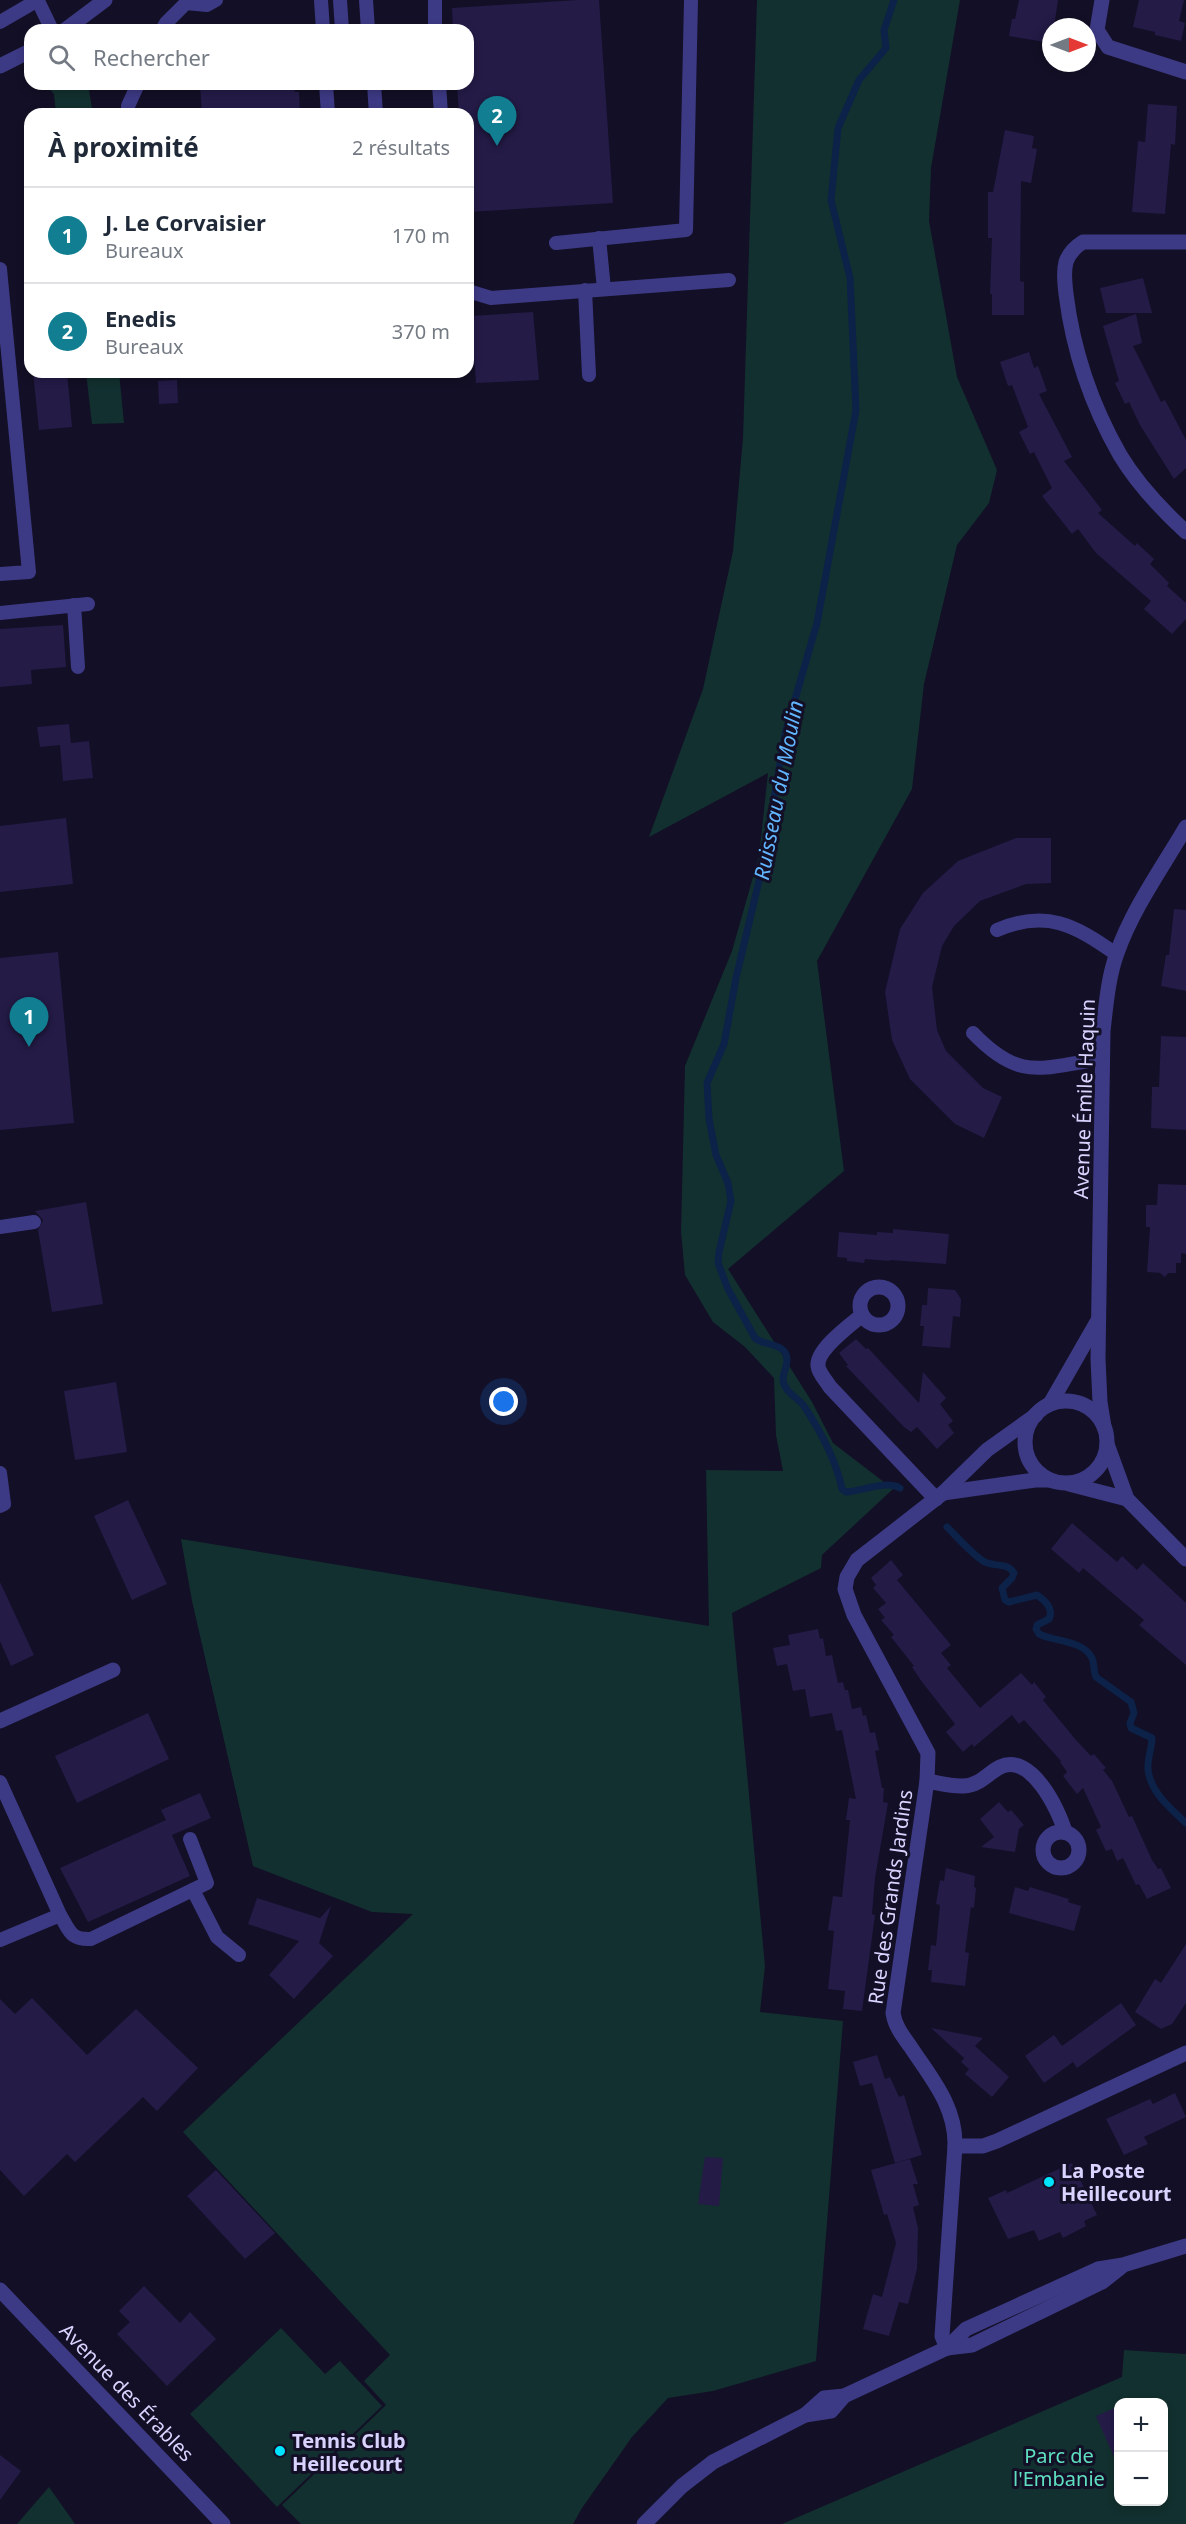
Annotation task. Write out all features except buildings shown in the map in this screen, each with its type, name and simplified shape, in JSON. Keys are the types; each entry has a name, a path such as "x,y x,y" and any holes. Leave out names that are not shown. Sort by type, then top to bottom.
{"street":[{"path":"73,24 105,0"},
{"path":"1102,0 1097,30 1108,47 1186,72"},
{"path":"0,66 24,54"},
{"path":"1186,242 1083,242 1075,247 1070,255 1064,274 1074,337 1087,381 1103,420 1120,455 1138,480 1159,506 1186,532"},
{"name":"Avenue Émile Haquin","path":"1104,1427 1100,1402 1099,1319 1106,1004 1116,954 1131,921 1186,827"},
{"path":"861,1316 820,1353 818,1363 820,1371 830,1387 939,1496"},
{"name":"Avenue Émile Haquin","path":"1050,1404 1072,1370 1099,1319"},
{"path":"1127,1499 1058,1482 1040,1474 1031,1464 1026,1451 1025,1438 1036,1415 1050,1404 1063,1401 1076,1402 1088,1407 1104,1427 1107,1444 1127,1499 1186,1559"},
{"name":"Rue des Grands Jardins","path":"947,2348 942,2336 955,2146 954,2121 947,2104 898,2030 893,2013 927,1781 928,1753 854,1615 845,1589 847,1577 857,1560 939,1496 987,1450 1036,1415"},
{"path":"1058,1482 1078,1481 1089,1476 1105,1456 1107,1444"},
{"name":"Rue des Grands Jardins","path":"939,1496 1035,1480 1058,1482"},
{"path":"0,1721 113,1670"},
{"name":"Rue des Grands Jardins","path":"927,1781 964,1786 985,1779 1001,1766 1010,1765 1029,1770 1057,1808 1065,1832"},
{"path":"955,2146 983,2146 997,2141 1186,2053"},
{"path":"644,2524 682,2486 713,2462 805,2415 831,2411 844,2396 947,2348 972,2345 1101,2282 1123,2265 1186,2246"},
{"name":"Avenue des Érables","path":"0,2290 223,2524"}],"lane":[{"path":"0,22 38,0 49,24"},
{"path":"165,24 186,1 207,4 216,0"},
{"path":"321,0 322,24"},
{"path":"340,0 342,24"},
{"path":"366,0 368,24"},
{"path":"435,0 435,24"},
{"path":"556,243 686,230 691,0"},
{"path":"128,108 135,90"},
{"path":"326,90 328,108"},
{"path":"374,90 376,108"},
{"path":"439,90 441,108"},
{"path":"599,238 604,289"},
{"path":"0,270 6,379 29,572 0,574"},
{"path":"474,293 492,298 729,280"},
{"path":"585,290 589,375"},
{"path":"0,613 81,604 78,667"},
{"path":"997,930 1022,921 1045,920 1075,928 1116,954"},
{"path":"973,1033 988,1049 1010,1062 1027,1068 1048,1069 1075,1062 1103,1059"},
{"path":"0,1227 33,1222"},
{"path":"0,1473 4,1504 0,1506"},
{"path":"0,1782 37,1859 60,1915 72,1936 79,1939 91,1939 207,1883 190,1839"},
{"path":"194,1890 217,1937 239,1955"},
{"path":"0,1940 60,1915"}],"green space":[{"path":"757,0 960,0 931,168 929,221 957,377 997,470 989,503 957,545 924,684 912,789 817,961 844,1171 728,1269 812,1402 833,1443 893,1489 822,1555 821,1568 732,1613 765,1966 760,2012 843,2021 816,2361 713,2391 668,2398 632,2437 573,2524 301,2524 282,2505 386,2405 364,2381 390,2355 183,2132 413,1914 372,1912 253,1866 192,1601 181,1539 709,1626 706,1470 783,1471 776,1435 774,1378 745,1347 713,1322 685,1275 681,1232 685,1066 732,951 759,856 768,773 649,837 703,689 733,551 743,438"},
{"path":"50,90 89,90 92,108 55,108 54,94"},
{"path":"87,378 120,378 124,423 92,424"},
{"name":"Tennis Club Heillecourt","path":"281,2328 325,2374 340,2361 382,2406 277,2507 190,2414"},
{"name":"Parc de l'Embanie","path":"1124,2350 1186,2354 1186,2524 782,2524 1122,2377"},
{"path":"49,2487 75,2524 17,2524"}],"waterway":[{"name":"Ruisseau du Moulin","path":"894,0 884,30 886,48 859,80 838,128 831,200 850,278 856,410 817,623 785,734 763,864 736,978 724,1044 707,1083 709,1119 716,1155 728,1183 731,1201 718,1263 728,1289 755,1338 784,1351 787,1360 783,1382 789,1392 804,1406 822,1436 832,1456 842,1489 846,1492 887,1485 900,1488"},
{"name":"Ruisseau du Moulin","path":"947,1527 983,1561 1011,1569 1014,1573 1012,1578 1002,1588 1005,1600 1009,1602 1037,1595 1046,1603 1050,1609 1050,1615 1049,1619 1037,1625 1036,1629 1039,1634 1068,1642 1088,1652 1092,1658 1096,1677 1131,1702 1134,1713 1130,1723 1131,1728 1152,1738 1148,1770 1153,1786 1162,1800 1186,1823"}],"place":[{"name":"Enedis","path":"497,146"},
{"name":"J. Le Corvaisier","path":"29,1047"},
{"name":"La Poste Heillecourt","path":"1049,2182"},
{"name":"Tennis Club Heillecourt","path":"280,2451"}]}
